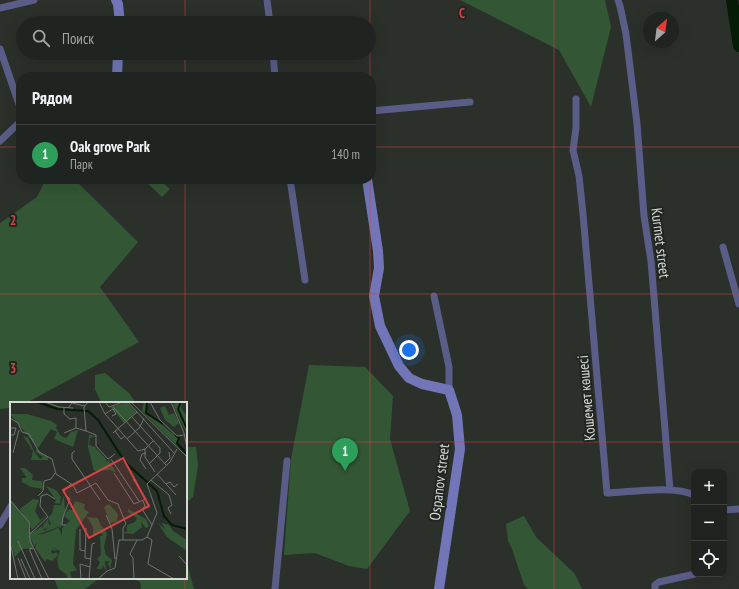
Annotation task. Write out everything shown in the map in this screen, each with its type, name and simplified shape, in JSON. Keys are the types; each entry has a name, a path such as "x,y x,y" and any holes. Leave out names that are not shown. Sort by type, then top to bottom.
{"street":[{"path":"0,8 34,0"},
{"path":"116,0 119,16"},
{"path":"267,0 269,16"},
{"name":"Kurmet street","path":"618,0 626,34 637,124 644,223 651,261 670,490"},
{"path":"0,49 16,95"},
{"path":"117,72 118,60"},
{"path":"274,60 275,72"},
{"name":"Кошемет көшесі","path":"576,99 576,128 573,150 579,176 583,214 607,493 670,490 691,493"},
{"path":"376,111 470,102"},
{"path":"0,141 16,126"},
{"path":"291,184 305,280"},
{"path":"368,184 378,251 379,268 374,296 380,326 399,366 409,378 422,384 449,390 449,367 434,296"},
{"path":"723,247 739,304"},
{"name":"Ospanov street","path":"438,589 460,449 460,435 457,415 449,390"},
{"path":"275,589 287,461"},
{"path":"0,525 10,508"},
{"path":"727,510 739,509"},
{"path":"654,589 655,585 659,582 691,575"}],"green space":[{"path":"460,0 605,0 611,27 591,107 559,50"},
{"path":"44,184 79,184 138,242 100,287 139,342 28,402 10,402 10,408 0,409 0,223 37,197"},
{"path":"148,184 164,184 170,189 162,197"},
{"path":"309,365 365,367 393,396 390,439 410,511 367,569 349,566 315,553 284,555 291,459"},
{"path":"105,373 129,393 135,402 101,402 95,390 95,375"},
{"path":"187,447 196,447 198,466 193,497 187,502"},
{"path":"524,516 536,537 575,574 582,589 528,589 524,585 508,541 506,524"},
{"path":"187,564 194,589 141,589 140,582 133,579 187,579"},
{"path":"54,579 99,579 85,589 58,589"}],"waterway":[{"path":"732,0 739,46"}],"place":[{"name":"Oak grove Park","path":"345,471"}]}
